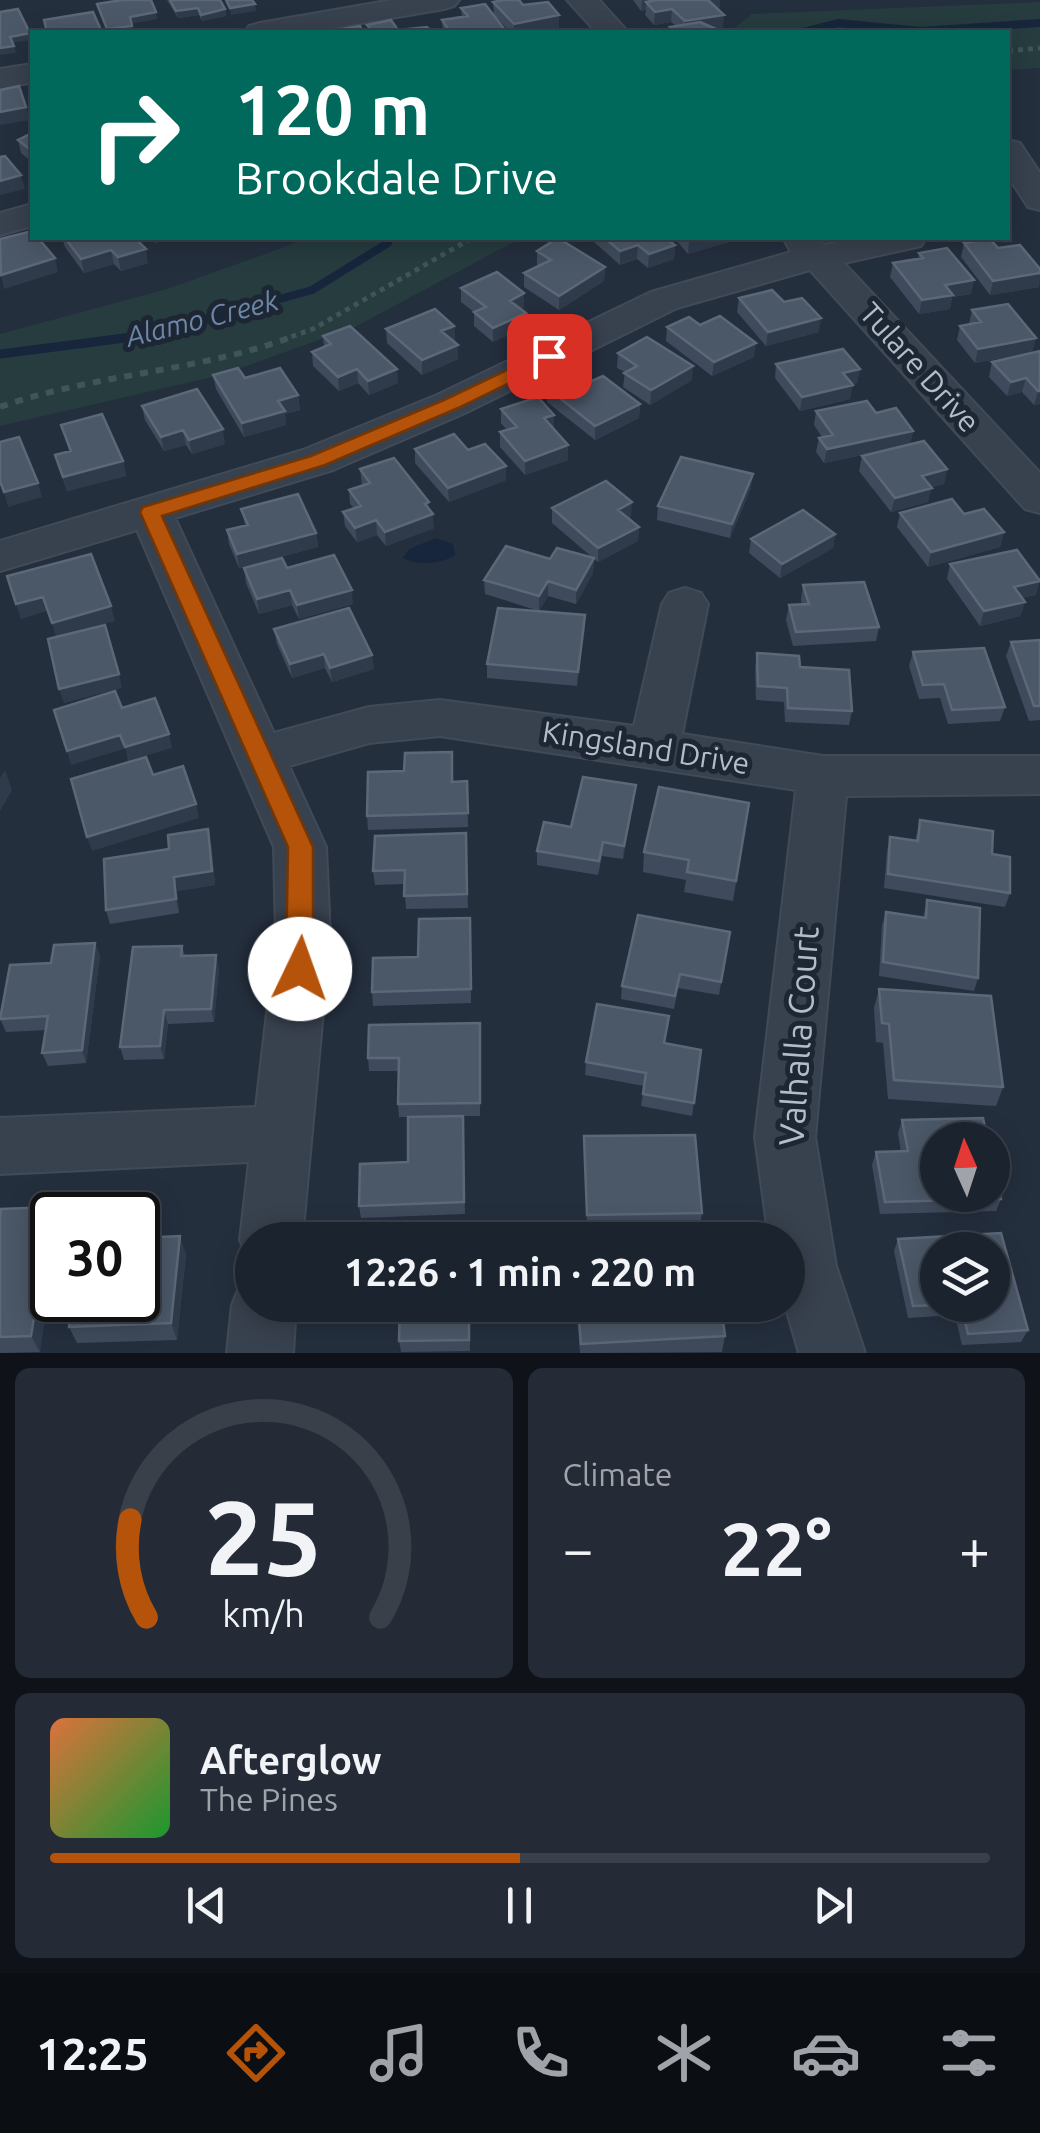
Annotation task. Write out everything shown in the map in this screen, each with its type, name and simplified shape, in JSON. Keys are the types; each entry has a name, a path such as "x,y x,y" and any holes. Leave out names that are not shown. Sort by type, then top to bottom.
{"street":[{"path":"272,30 444,0"},
{"path":"582,0 611,30"},
{"path":"0,79 30,73"},
{"path":"1010,155 1032,211"},
{"path":"0,224 30,215"},
{"path":"0,556 335,454 451,404 664,300 806,247 885,240"},
{"name":"Tulare Drive","path":"806,247 1040,499"},
{"path":"150,512 300,847 302,936 272,1222"},
{"path":"654,748 685,604"},
{"name":"Kingsland Drive","path":"257,756 369,725 440,718 823,774 876,778 1040,775"},
{"name":"Valhalla Court","path":"823,774 784,1137 804,1266 832,1353"},
{"path":"0,1146 281,1133"},
{"path":"260,1353 263,1322"}],"path":[{"path":"1010,52 1040,48"},
{"path":"0,408 44,391 242,355 295,336 376,296 469,240"}],"green space":[{"path":"1040,2 1040,68 1010,70 1010,30 732,30 752,14"},
{"path":"299,240 517,240 355,327 221,375 0,426 0,334 167,289"}],"water":[{"path":"436,538 453,544 455,555 429,563 403,558 409,549"}],"building":[{"path":"151,0 156,12 130,17 132,26 107,29 97,4"},
{"path":"170,0 220,0 225,9 201,15 198,8 176,11"},
{"path":"226,0 252,0 255,4 230,8"},
{"path":"519,0 523,5 548,2 559,15 514,24 493,2"},
{"path":"708,0 724,15 685,21 672,9 655,12 646,2"},
{"path":"485,4 505,30 449,30 442,20 468,16 461,8"},
{"path":"18,9 30,33 10,37 14,46 0,48 0,12"},
{"path":"93,12 101,30 46,30 44,20"},
{"path":"391,20 398,30 371,30 367,25"},
{"path":"700,22 716,29 673,30 670,27"},
{"path":"19,86 26,107 0,112 0,90"},
{"path":"30,134 30,149 18,140"},
{"path":"5,156 21,175 0,181 0,157"},
{"path":"30,232 30,240 40,240 55,258 1,275 0,239"},
{"path":"67,240 137,240 146,249 118,257 111,250 81,259"},
{"path":"561,240 605,267 559,296 524,273 551,260 537,251"},
{"path":"607,240 668,240 675,245 649,254 638,245 620,251"},
{"path":"991,240 998,248 1020,245 1040,273 993,281 964,243"},
{"path":"947,248 974,280 945,285 953,295 922,300 893,263 923,258 919,253"},
{"path":"497,272 524,293 510,301 526,313 493,328 474,312 486,307 461,288"},
{"path":"772,290 784,302 802,298 821,318 768,332 739,298"},
{"path":"1008,304 1036,338 978,349 960,326 981,322 972,310"},
{"path":"435,309 454,326 441,331 458,345 422,360 386,329"},
{"path":"720,316 756,343 714,362 667,327 689,317 700,325"},
{"path":"350,326 397,369 368,381 357,369 338,377 312,352 331,344 323,336"},
{"path":"647,337 693,366 651,390 624,373 637,366 618,353"},
{"path":"843,349 860,369 843,373 853,385 802,397 776,364"},
{"path":"1040,351 1040,391 1026,378 1011,382 992,362"},
{"path":"238,368 245,378 280,368 298,395 278,401 285,411 242,423 213,375"},
{"path":"573,375 585,384 603,376 640,404 595,426 547,388"},
{"path":"197,389 223,429 189,440 183,430 161,437 142,406"},
{"path":"538,397 554,415 544,418 568,445 525,461 500,432 517,427 501,409"},
{"path":"867,401 876,413 896,408 913,431 827,449 819,438 833,435 816,411"},
{"path":"102,414 123,461 63,477 55,455 71,451 61,425"},
{"path":"454,434 468,450 485,444 506,466 448,488 415,449"},
{"path":"19,437 38,483 4,492 0,481 0,442"},
{"path":"924,441 947,469 922,476 932,488 895,498 862,456"},
{"path":"681,457 753,474 732,524 658,506"},
{"path":"394,458 429,502 425,504 433,514 385,532 376,520 355,528 343,512 361,506 349,490 370,483 360,469"},
{"path":"606,481 632,502 618,510 639,527 598,548 552,508"},
{"path":"298,494 316,533 237,554 227,530 248,525 241,509"},
{"path":"952,499 964,514 984,509 1004,532 931,552 900,513"},
{"path":"803,510 835,534 782,564 751,539"},
{"path":"506,546 550,559 557,548 594,558 576,590 548,581 539,596 484,580"},
{"path":"1017,550 1040,581 1014,587 1025,602 984,611 950,564"},
{"path":"91,554 111,606 52,623 43,597 16,604 7,576"},
{"path":"334,555 352,590 297,605 290,590 257,599 244,568 282,558 287,568"},
{"path":"864,582 879,627 796,632 789,605 809,604 803,585"},
{"path":"349,608 372,655 330,668 324,654 290,664 274,629"},
{"path":"498,608 585,615 578,672 487,664"},
{"path":"105,625 119,674 59,689 48,639"},
{"path":"1040,640 1040,706 1034,706 1011,642"},
{"path":"984,648 1005,707 952,710 944,684 923,685 913,652"},
{"path":"757,653 799,656 800,667 849,670 852,711 788,708 787,688 758,686"},
{"path":"115,691 122,708 155,698 169,734 125,747 120,735 67,751 54,710"},
{"path":"452,752 452,782 467,781 468,813 367,816 368,772 404,771 405,753"},
{"path":"146,757 153,775 183,766 196,804 87,837 71,779"},
{"path":"583,777 636,785 624,846 603,842 599,861 537,851 544,822 571,827"},
{"path":"659,787 749,803 736,881 687,872 689,860 644,852"},
{"path":"920,820 993,831 992,854 1010,857 1010,893 888,874 890,837 918,841"},
{"path":"208,829 212,871 174,877 176,899 106,910 104,859 169,849 168,835"},
{"path":"466,833 467,894 404,896 405,870 373,871 375,836"},
{"path":"927,900 980,908 978,978 883,962 886,912 926,918"},
{"path":"638,915 730,932 721,982 680,974 675,996 622,986"},
{"path":"470,918 471,989 372,992 373,958 418,957 419,919"},
{"path":"95,943 82,1050 42,1053 48,1016 0,1019 10,965 51,963 54,945"},
{"path":"182,946 181,956 216,955 211,1009 164,1010 160,1046 120,1047 133,947"},
{"path":"879,989 991,996 1003,1087 894,1080 889,1024 882,1023"},
{"path":"597,1004 669,1016 664,1043 701,1050 694,1103 643,1094 646,1073 586,1062"},
{"path":"480,1023 480,1103 398,1104 399,1058 368,1058 369,1025"},
{"path":"463,1116 464,1202 359,1206 360,1164 408,1162 408,1117"},
{"path":"983,1118 984,1122 920,1122 920,1201 885,1202 876,1152 908,1151 902,1120"},
{"path":"695,1135 702,1213 587,1215 584,1136"},
{"path":"30,1208 31,1336 0,1337 1,1209"},
{"path":"180,1236 171,1323 69,1327 70,1322 160,1322 160,1237"},
{"path":"920,1238 920,1306 913,1306 898,1239"},
{"path":"1010,1265 1028,1330 968,1334 965,1322 1010,1322"},
{"path":"400,1322 469,1322 469,1340 399,1341"},
{"path":"579,1322 723,1322 725,1336 581,1344"}],"waterway":[{"name":"Alamo Creek","path":"811,30 838,23 911,30"},
{"name":"Alamo Creek","path":"936,30 1040,23"},
{"name":"Alamo Creek","path":"106,340 154,334 312,290 389,240"},
{"name":"Alamo Creek","path":"0,354 125,338"}],"route":[{"path":"300,969 300,847 150,512 318,460 451,404 549,356"}]}
